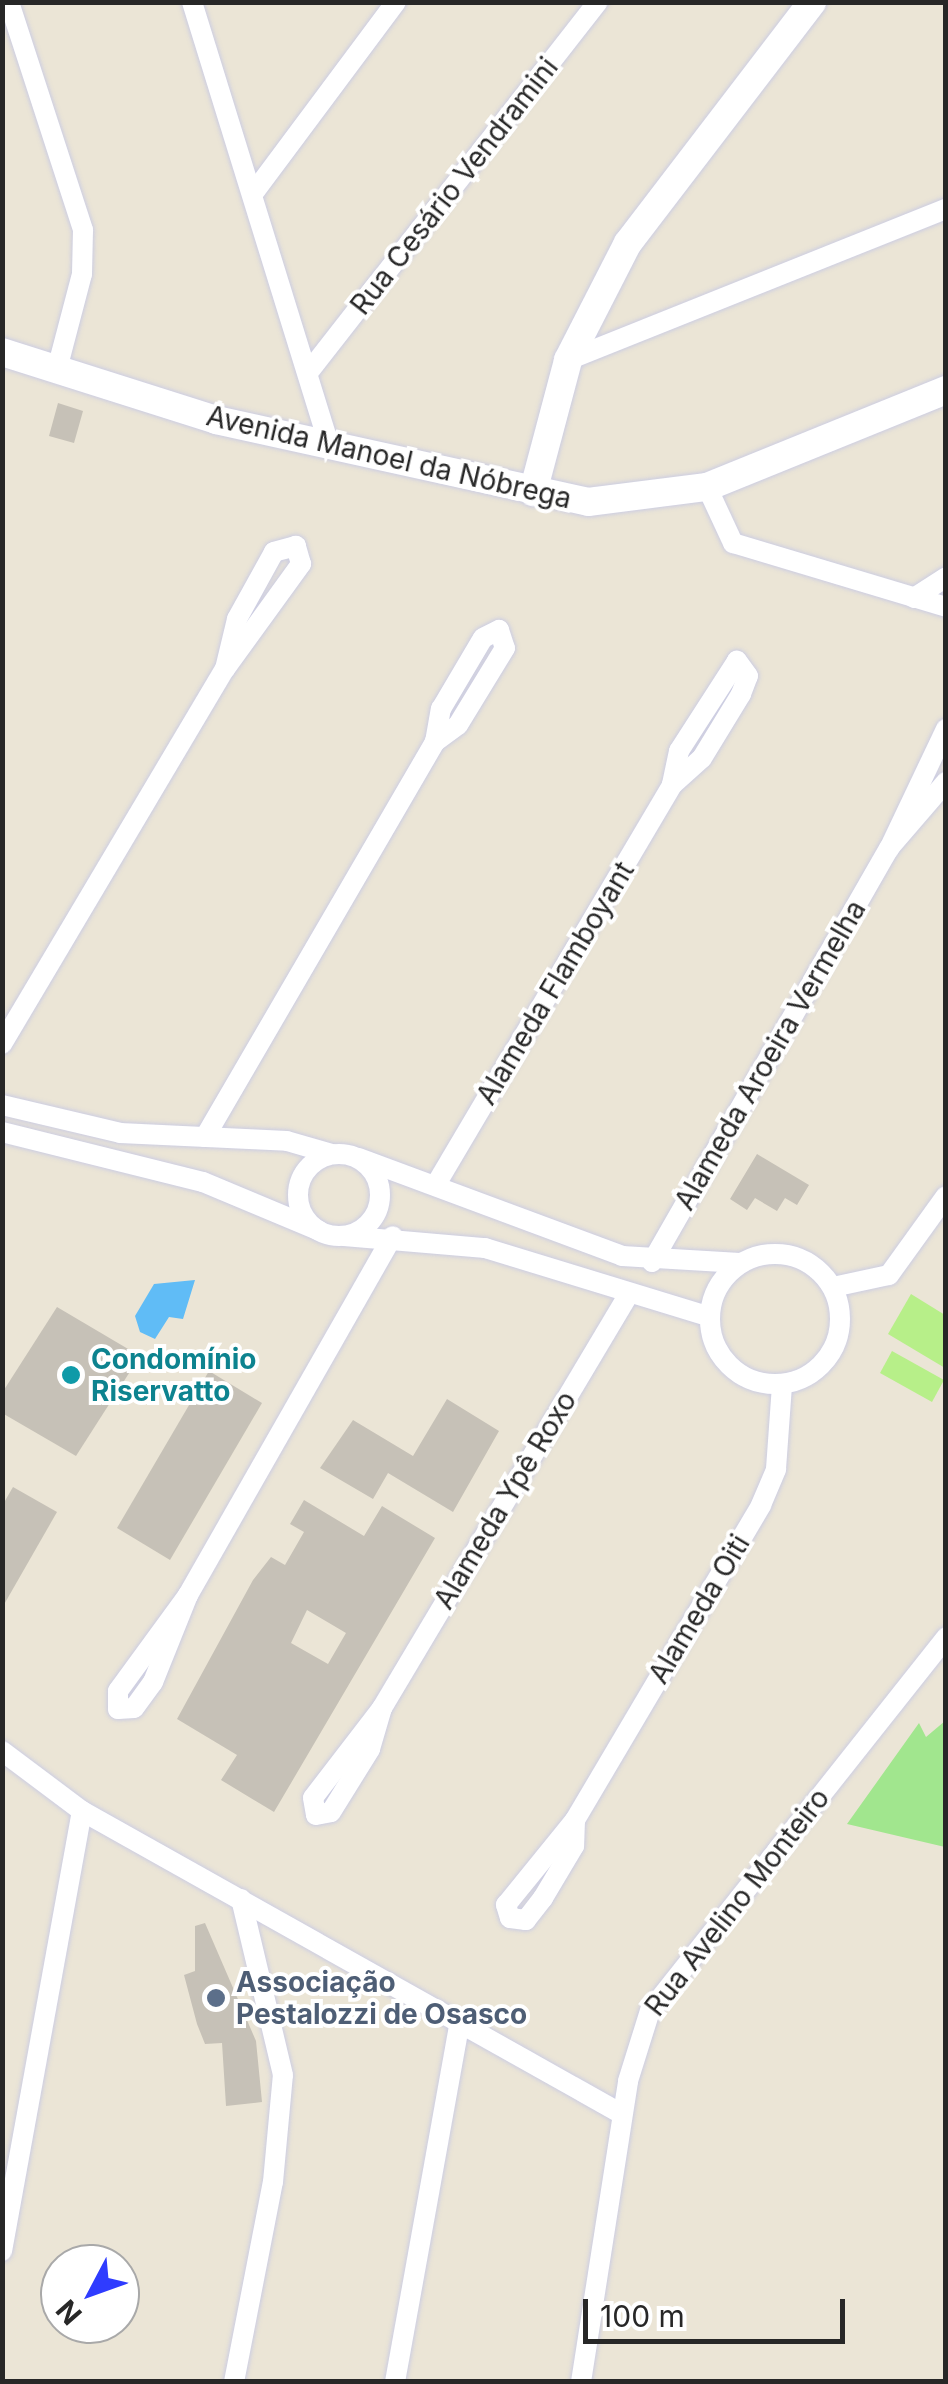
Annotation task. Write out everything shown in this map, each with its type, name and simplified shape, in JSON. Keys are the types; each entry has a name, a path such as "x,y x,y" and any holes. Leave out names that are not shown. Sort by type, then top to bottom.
{"main road":[{"path":"534,492 568,360 628,243 812,2"},
{"name":"Avenida Manoel da Nóbrega","path":"2,352 56,373 216,420 328,439 588,502 708,487 946,390"}],"street":[{"path":"10,2 82,230 82,274 56,373"},
{"path":"192,2 311,368 328,439"},
{"path":"255,191 396,2"},
{"name":"Rua Cesário Vendramini","path":"311,368 598,2"},
{"path":"568,360 946,208"},
{"path":"708,487 733,543 946,606"},
{"path":"2,1044 225,670 301,564 296,546 274,552 237,619 225,670"},
{"path":"914,598 946,577"},
{"path":"205,1137 435,742 441,709 484,638 499,630 504,648 458,724 435,742"},
{"name":"Alameda Flamboyant","path":"438,1181 672,785 702,758 741,694 748,676 737,661 679,751 672,785"},
{"name":"Alameda Aroeira Vermelha","path":"652,1262 888,849 946,730"},
{"name":"Alameda Aroeira Vermelha","path":"888,849 946,782"},
{"path":"2,1106 120,1133 205,1137 359,1158 438,1181 500,1214 652,1262 740,1263 791,1256 833,1287 841,1329 834,1350 821,1367 782,1385 731,1367 710,1317"},
{"path":"2,1132 203,1182 318,1230 344,1236 393,1236 485,1248 710,1317"},
{"path":"318,1230 298,1194 308,1167 332,1154"},
{"path":"344,1236 368,1225 380,1202 377,1177 359,1158"},
{"path":"833,1287 889,1275 946,1196"},
{"path":"188,1596 153,1682 134,1708 118,1708 118,1691 188,1596 393,1236"},
{"path":"710,1317 740,1263"},
{"name":"Alameda Ypê Roxo","path":"382,1708 313,1798 316,1814 339,1801 382,1708 629,1293"},
{"name":"Alameda Oiti","path":"575,1820 574,1846 543,1898 526,1920 510,1918 506,1906 575,1820 770,1487 782,1385"},
{"name":"Rua Avelino Monteiro","path":"580,2382 636,2044 658,1998 946,1637"},
{"path":"2,1751 82,1811 622,2114"},
{"path":"2,2251 82,1811"},
{"path":"234,2382 282,2092 279,2040 241,1899"},
{"path":"394,2382 459,2025"}],"green space":[{"path":"911,1294 945,1315 945,1368 888,1334"},
{"path":"892,1351 944,1380 932,1402 880,1373"},
{"path":"945,1721 945,1847 847,1824 919,1723 926,1737"}],"water":[{"path":"195,1280 183,1319 169,1317 155,1339 140,1332 135,1316 154,1284"}],"building":[{"path":"58,403 83,411 74,443 49,436"},
{"path":"757,1154 809,1185 797,1205 785,1198 777,1211 755,1198 747,1210 730,1199"},
{"name":"Condomínio Riservatto","path":"57,1307 140,1356 76,1456 2,1413 2,1393"},
{"path":"209,1371 262,1403 170,1560 117,1528"},
{"path":"447,1399 499,1431 453,1512 388,1473 373,1499 320,1468 353,1420 413,1456"},
{"path":"13,1487 57,1512 2,1608 2,1506"},
{"path":"304,1500 364,1536 382,1506 435,1538 274,1812 221,1780 237,1755 177,1719 253,1580 271,1557 285,1565 304,1532 290,1524","holes":["307,1610 346,1633 328,1664 291,1643"]},
{"name":"Associação Pestalozzi de Osasco","path":"205,1923 256,2041 262,2102 226,2106 222,2043 205,2044 197,2024 184,1975 195,1971 195,1926"}],"place":[{"name":"Condomínio Riservatto","path":"71,1375"},
{"name":"Associação Pestalozzi de Osasco","path":"216,1998"}]}
